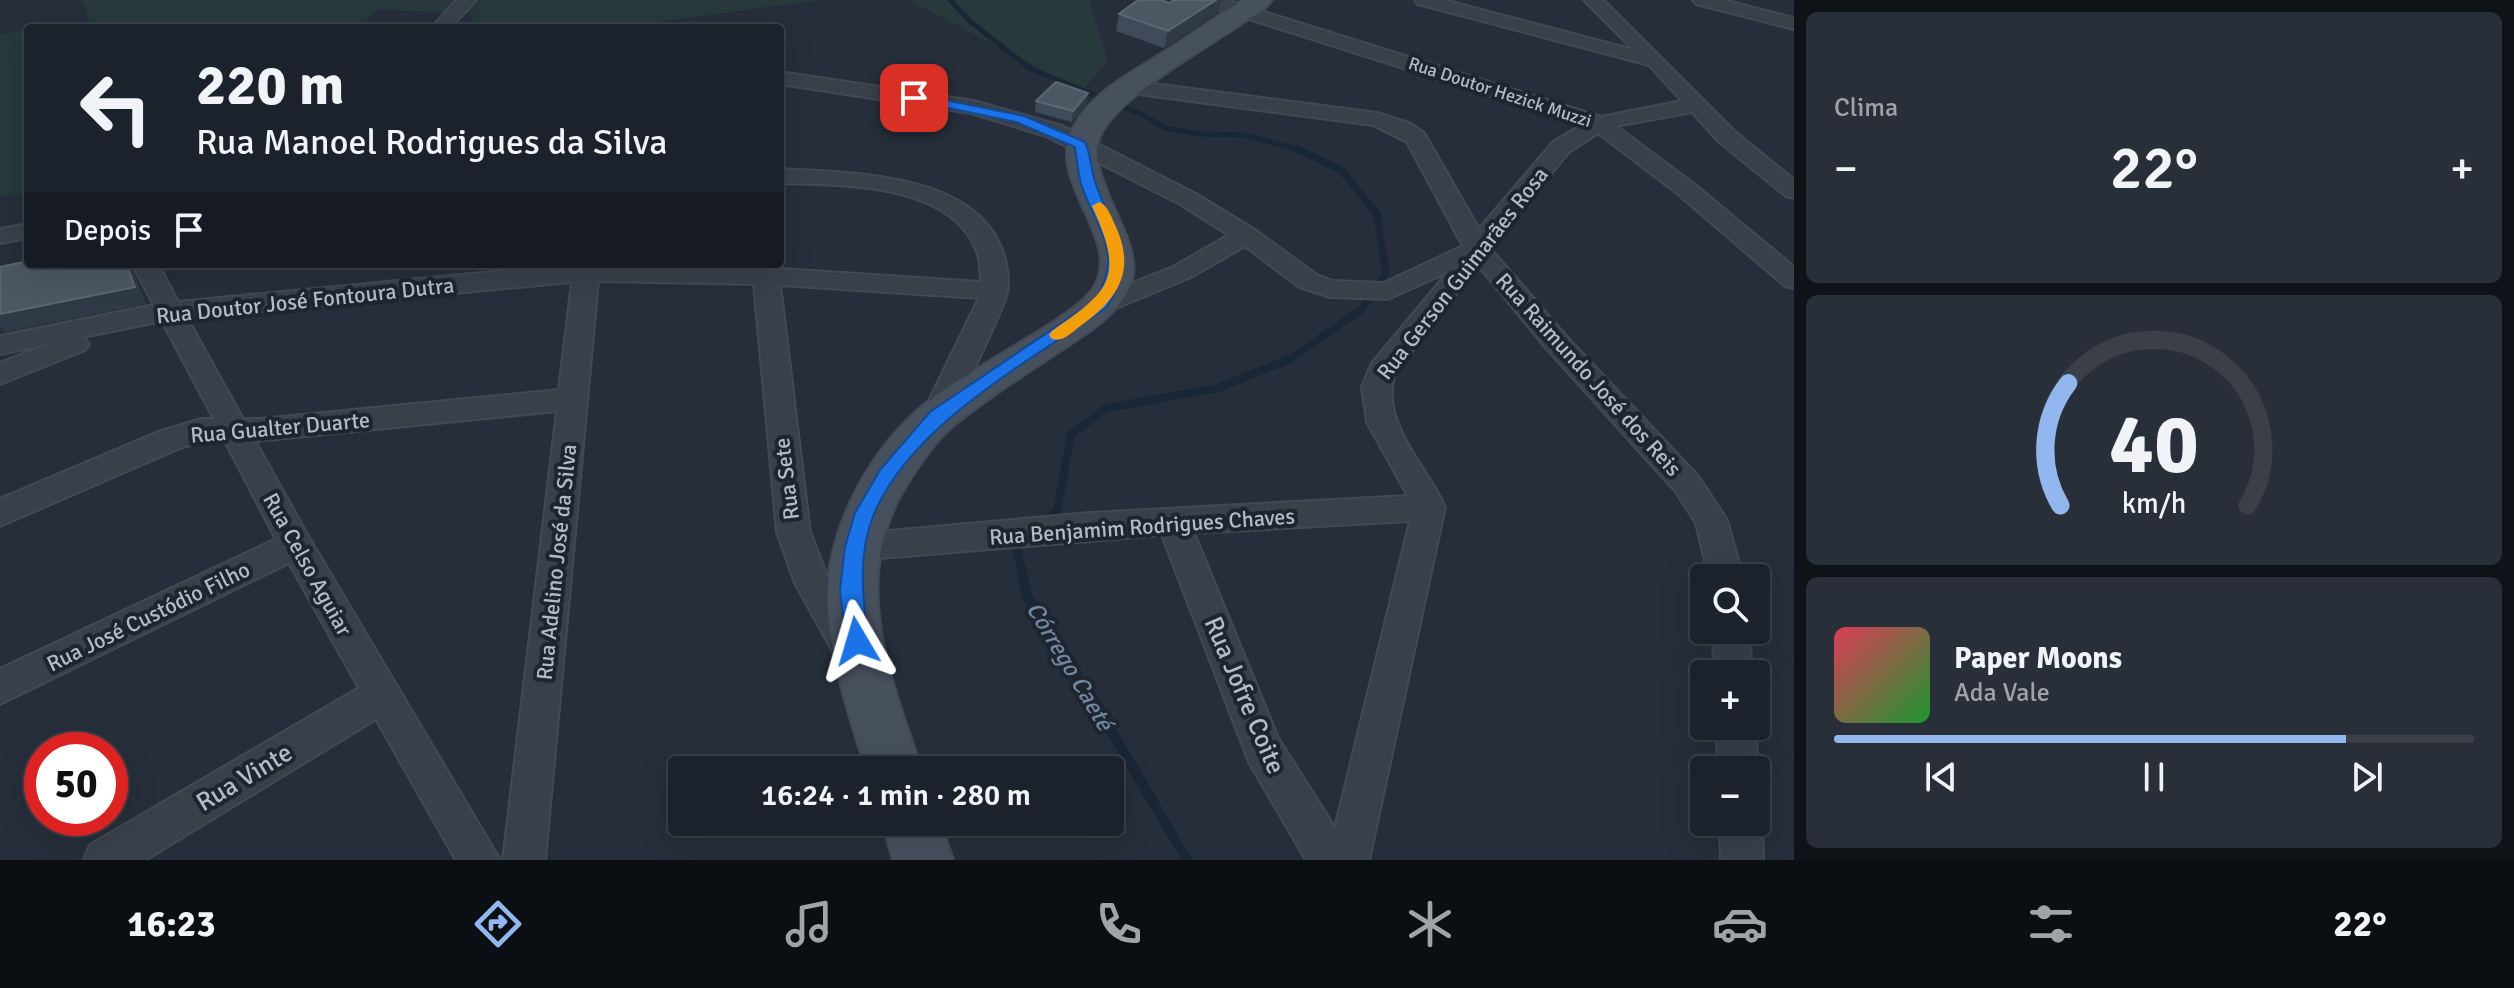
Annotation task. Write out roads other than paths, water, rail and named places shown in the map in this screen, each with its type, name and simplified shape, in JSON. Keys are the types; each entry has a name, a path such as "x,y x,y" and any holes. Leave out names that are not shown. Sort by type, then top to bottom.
{"main road":[{"path":"890,756 861,666 851,590 855,547 865,513 887,475 936,417 1100,305 1114,284 1117,261 1111,231 1088,183 1081,145 1087,128 1120,95 1251,6"},
{"path":"915,836 923,860"}],"street":[{"name":"Rua Doutor Hezick Muzzi","path":"1208,0 1251,6 1598,123 1686,189 1794,280"},
{"path":"1424,0 1655,61"},
{"path":"1593,0 1726,136 1794,191"},
{"path":"1702,0 1794,24"},
{"path":"444,24 464,3"},
{"path":"1756,15 1794,45"},
{"path":"784,79 974,107 1031,123 1188,199 1246,235 1308,281 1330,289 1383,291 1476,249"},
{"name":"Rua Raimundo José dos Reis","path":"1120,95 1356,116 1401,128 1416,138 1476,249 1556,342 1687,484 1711,520 1724,564"},
{"name":"Rua Gerson Guimarães Rosa","path":"1429,507 1422,488 1385,429 1374,403 1375,383 1382,370 1457,278 1476,249 1561,147 1577,133 1598,123 1695,105"},
{"path":"784,176 889,184 943,200 965,213 989,250 996,269 995,291 936,417"},
{"path":"0,236 24,232"},
{"path":"1100,305 1182,272 1246,235"},
{"name":"Rua Celso Aguiar","path":"146,268 156,313 233,430 296,545 479,860"},
{"name":"Rua Doutor José Fontoura Dutra","path":"0,345 156,313 587,268 995,291"},
{"name":"Rua Adelino José da Silva","path":"524,860 587,268"},
{"name":"Rua Sete","path":"766,276 794,543 809,581 861,666"},
{"path":"0,374 156,313"},
{"name":"Rua Gualter Duarte","path":"0,513 190,433 574,399"},
{"path":"1348,860 1429,507"},
{"name":"Rua Benjamim Rodrigues Chaves","path":"855,547 1090,526 1429,507"},
{"name":"Rua Jofre Coite","path":"1174,523 1263,749 1330,860"},
{"name":"Rua José Custódio Filho","path":"0,687 296,545"},
{"name":"Rua Vinte","path":"105,860 382,695"},
{"path":"1741,836 1742,860"}],"waterway":[{"name":"Córrego Caeté","path":"950,0 972,23 1031,69 1143,115 1165,128 1200,134 1245,135 1298,149"},
{"name":"Córrego Caeté","path":"1298,149 1341,170 1377,214 1386,273 1361,310 1322,337"},
{"name":"Córrego Caeté","path":"1042,521 1057,512 1071,434 1107,408 1218,388 1290,359 1325,335"},
{"name":"Córrego Caeté","path":"1015,541 1022,570"},
{"name":"Córrego Caeté","path":"1021,568 1028,598 1093,700 1187,860"}]}
